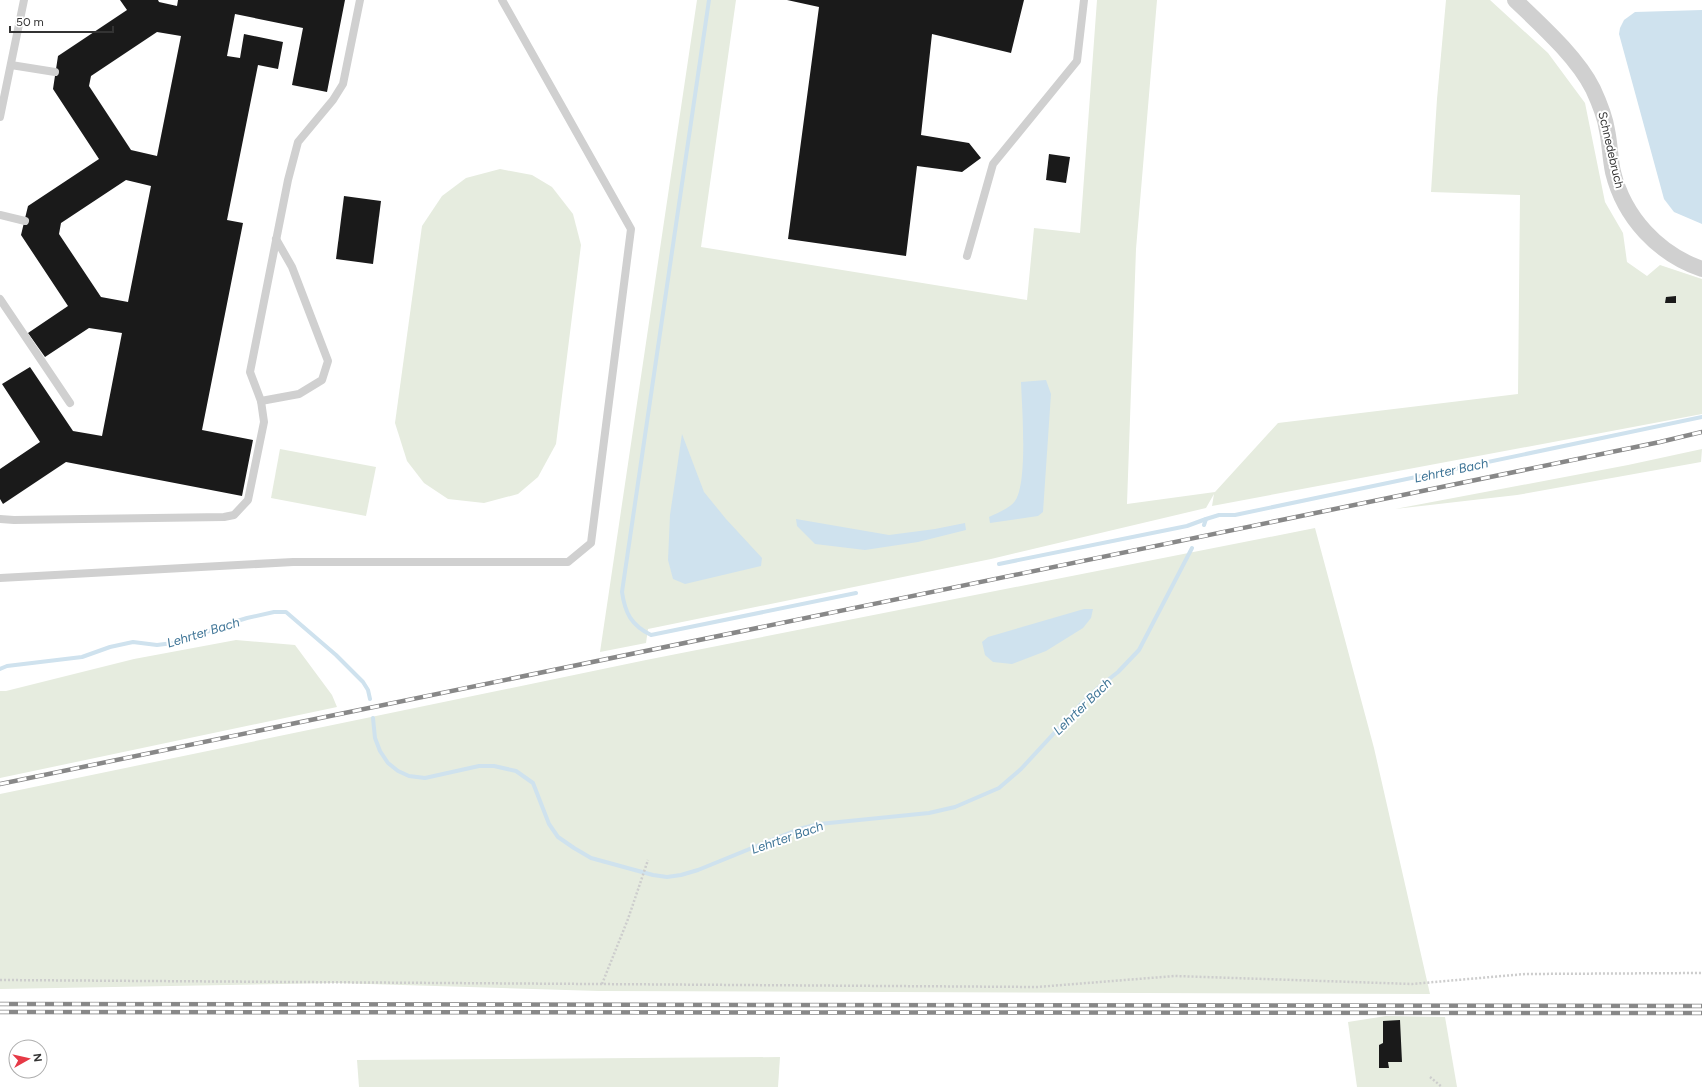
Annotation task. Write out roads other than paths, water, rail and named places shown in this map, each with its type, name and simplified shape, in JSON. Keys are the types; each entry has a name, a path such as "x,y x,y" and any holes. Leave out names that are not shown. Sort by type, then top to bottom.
{"street":[{"name":"Schnedebruch","path":"1515,0 1574,61 1585,75 1601,109 1607,128 1613,172 1617,186 1636,223 1659,246 1676,257 1702,269"}],"lane":[{"path":"0,118 24,0"},
{"path":"0,519 224,517 234,515 248,500 264,422 261,401 250,372 276,240 298,142 333,100 343,84 360,0"},
{"path":"0,578 293,562 568,562 591,543 631,229 502,0"},
{"path":"967,256 993,164 1077,60 1084,0"},
{"path":"11,65 56,72"},
{"path":"0,215 25,221"},
{"path":"261,401 299,394 322,380 328,360 292,267 276,240"},
{"path":"0,299 70,403"}],"water":[{"path":"1702,10 1702,224 1674,212 1664,199 1619,34 1624,20 1635,12"},
{"path":"1046,380 1051,394 1043,512 1038,516 990,523 989,517 1010,506 1015,501 1019,492 1023,462 1021,382"},
{"path":"682,434 704,492 726,519 762,558 761,566 685,584 673,579 668,560 670,515"},
{"path":"796,519 889,535 935,529 965,523 966,530 918,542 865,550 815,544 797,526"},
{"path":"1084,609 1093,609 1091,618 1083,628 1046,651 1012,664 993,662 985,655 982,642 988,637"}],"waterway":[{"path":"709,0 622,592 623,599 630,618 638,627 651,635 856,593"},
{"name":"Lehrter Bach","path":"1204,525 1206,519 1219,515 1235,515 1702,417"},
{"path":"999,564 1187,526 1206,519"},
{"name":"Lehrter Bach","path":"373,718 375,738 380,751 388,763 398,771 409,776 425,778 479,766 494,766 516,771 533,783 549,824 558,837 574,848 591,858 653,875 667,877 681,875 698,870 799,829 819,824 929,813 955,807 999,788 1021,769 1081,704 1118,672 1139,650 1192,548"},
{"name":"Lehrter Bach","path":"0,669 7,666 82,657 110,647 133,642 157,645 173,643 247,618 274,612 286,612 336,655 363,682 368,690 370,699"}],"railway":[{"path":"0,784 1660,442 1702,432"},
{"path":"0,1004 1702,1006"},
{"path":"0,1012 1702,1013"}]}
